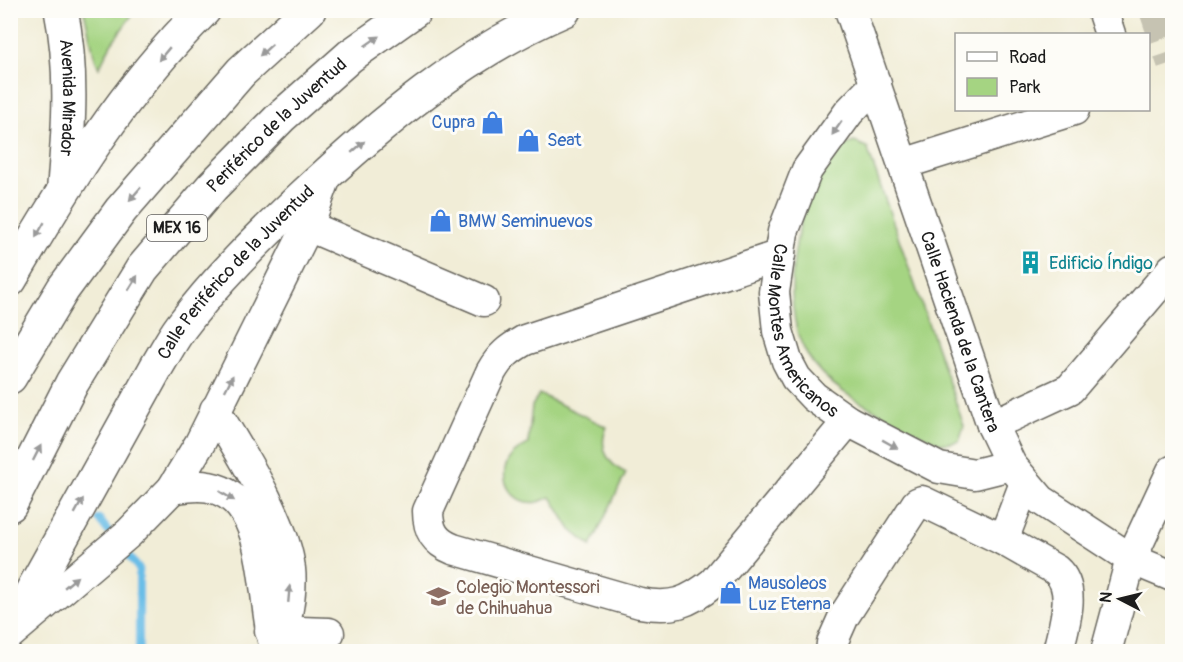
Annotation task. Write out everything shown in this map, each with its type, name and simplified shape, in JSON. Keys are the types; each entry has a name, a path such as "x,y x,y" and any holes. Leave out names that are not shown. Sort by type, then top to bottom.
{"main road":[{"name":"Avenida Mirador","path":"61,10 68,42 70,111 64,188"},
{"path":"10,280 64,188 120,106 184,29 204,10"},
{"name":"MEX 16","path":"10,377 63,289 121,210 241,72 309,10"},
{"name":"Periférico de la Juventud","path":"10,505 72,383 142,269 213,187 280,117 350,56 415,10"},
{"name":"Calle Periférico de la Juventud","path":"10,632 180,328 267,230 327,174 430,87 529,25 564,10"}],"street":[{"name":"Calle Hacienda de la Cantera","path":"850,10 992,425 1018,474 1041,500 1060,513 1131,559 1173,576"},
{"path":"1102,10 1110,33"},
{"name":"Calle Montes Americanos","path":"876,84 849,112 807,170 783,232 774,292 778,331 787,361 796,378 808,390 848,421 939,468 975,474 1018,474"},
{"path":"903,164 1071,111"},
{"path":"10,632 129,533 172,489 200,443 308,226 327,174"},
{"path":"308,226 484,302"},
{"path":"780,255 525,340 509,348 499,358 491,372 428,512 432,535 441,544 453,549 640,603 660,606 680,604 698,595 713,583 848,421"},
{"path":"992,425 1070,389 1173,269"},
{"path":"215,410 248,468 284,540 290,570 289,597 277,641"},
{"path":"1106,651 1131,559 1173,471"},
{"path":"1003,540 1018,474"},
{"path":"172,489 192,486 210,487 230,495 246,511 255,530 277,641"},
{"path":"831,651 835,635 844,616 917,504 922,501 1003,540 1064,576 1068,596 1058,651"},
{"path":"277,641 329,633"}],"green space":[{"path":"84,11 135,11 111,44 99,68 95,59"},
{"path":"854,142 867,147 964,426 959,441 943,444 930,439 870,408 834,385 814,365 797,332 792,279 801,221 820,171 833,152"},
{"path":"539,394 607,427 604,434 606,454 614,465 626,473 591,546 571,530 551,497 538,502 521,500 514,496 506,483 505,467 509,459 528,444 532,406"}],"waterway":[{"path":"99,519 108,531"},
{"path":"127,554 139,569 139,652"}],"tunnel":[{"path":"1154,10 1172,63"}],"place":[{"name":"Cupra","path":"493,122"},
{"name":"Seat","path":"529,140"},
{"name":"BMW Seminuevos","path":"440,221"},
{"name":"Edificio Índigo","path":"1031,263"},
{"name":"Mausoleos Luz Eterna","path":"730,593"},
{"name":"Colegio Montessori de Chihuahua","path":"438,597"}]}
